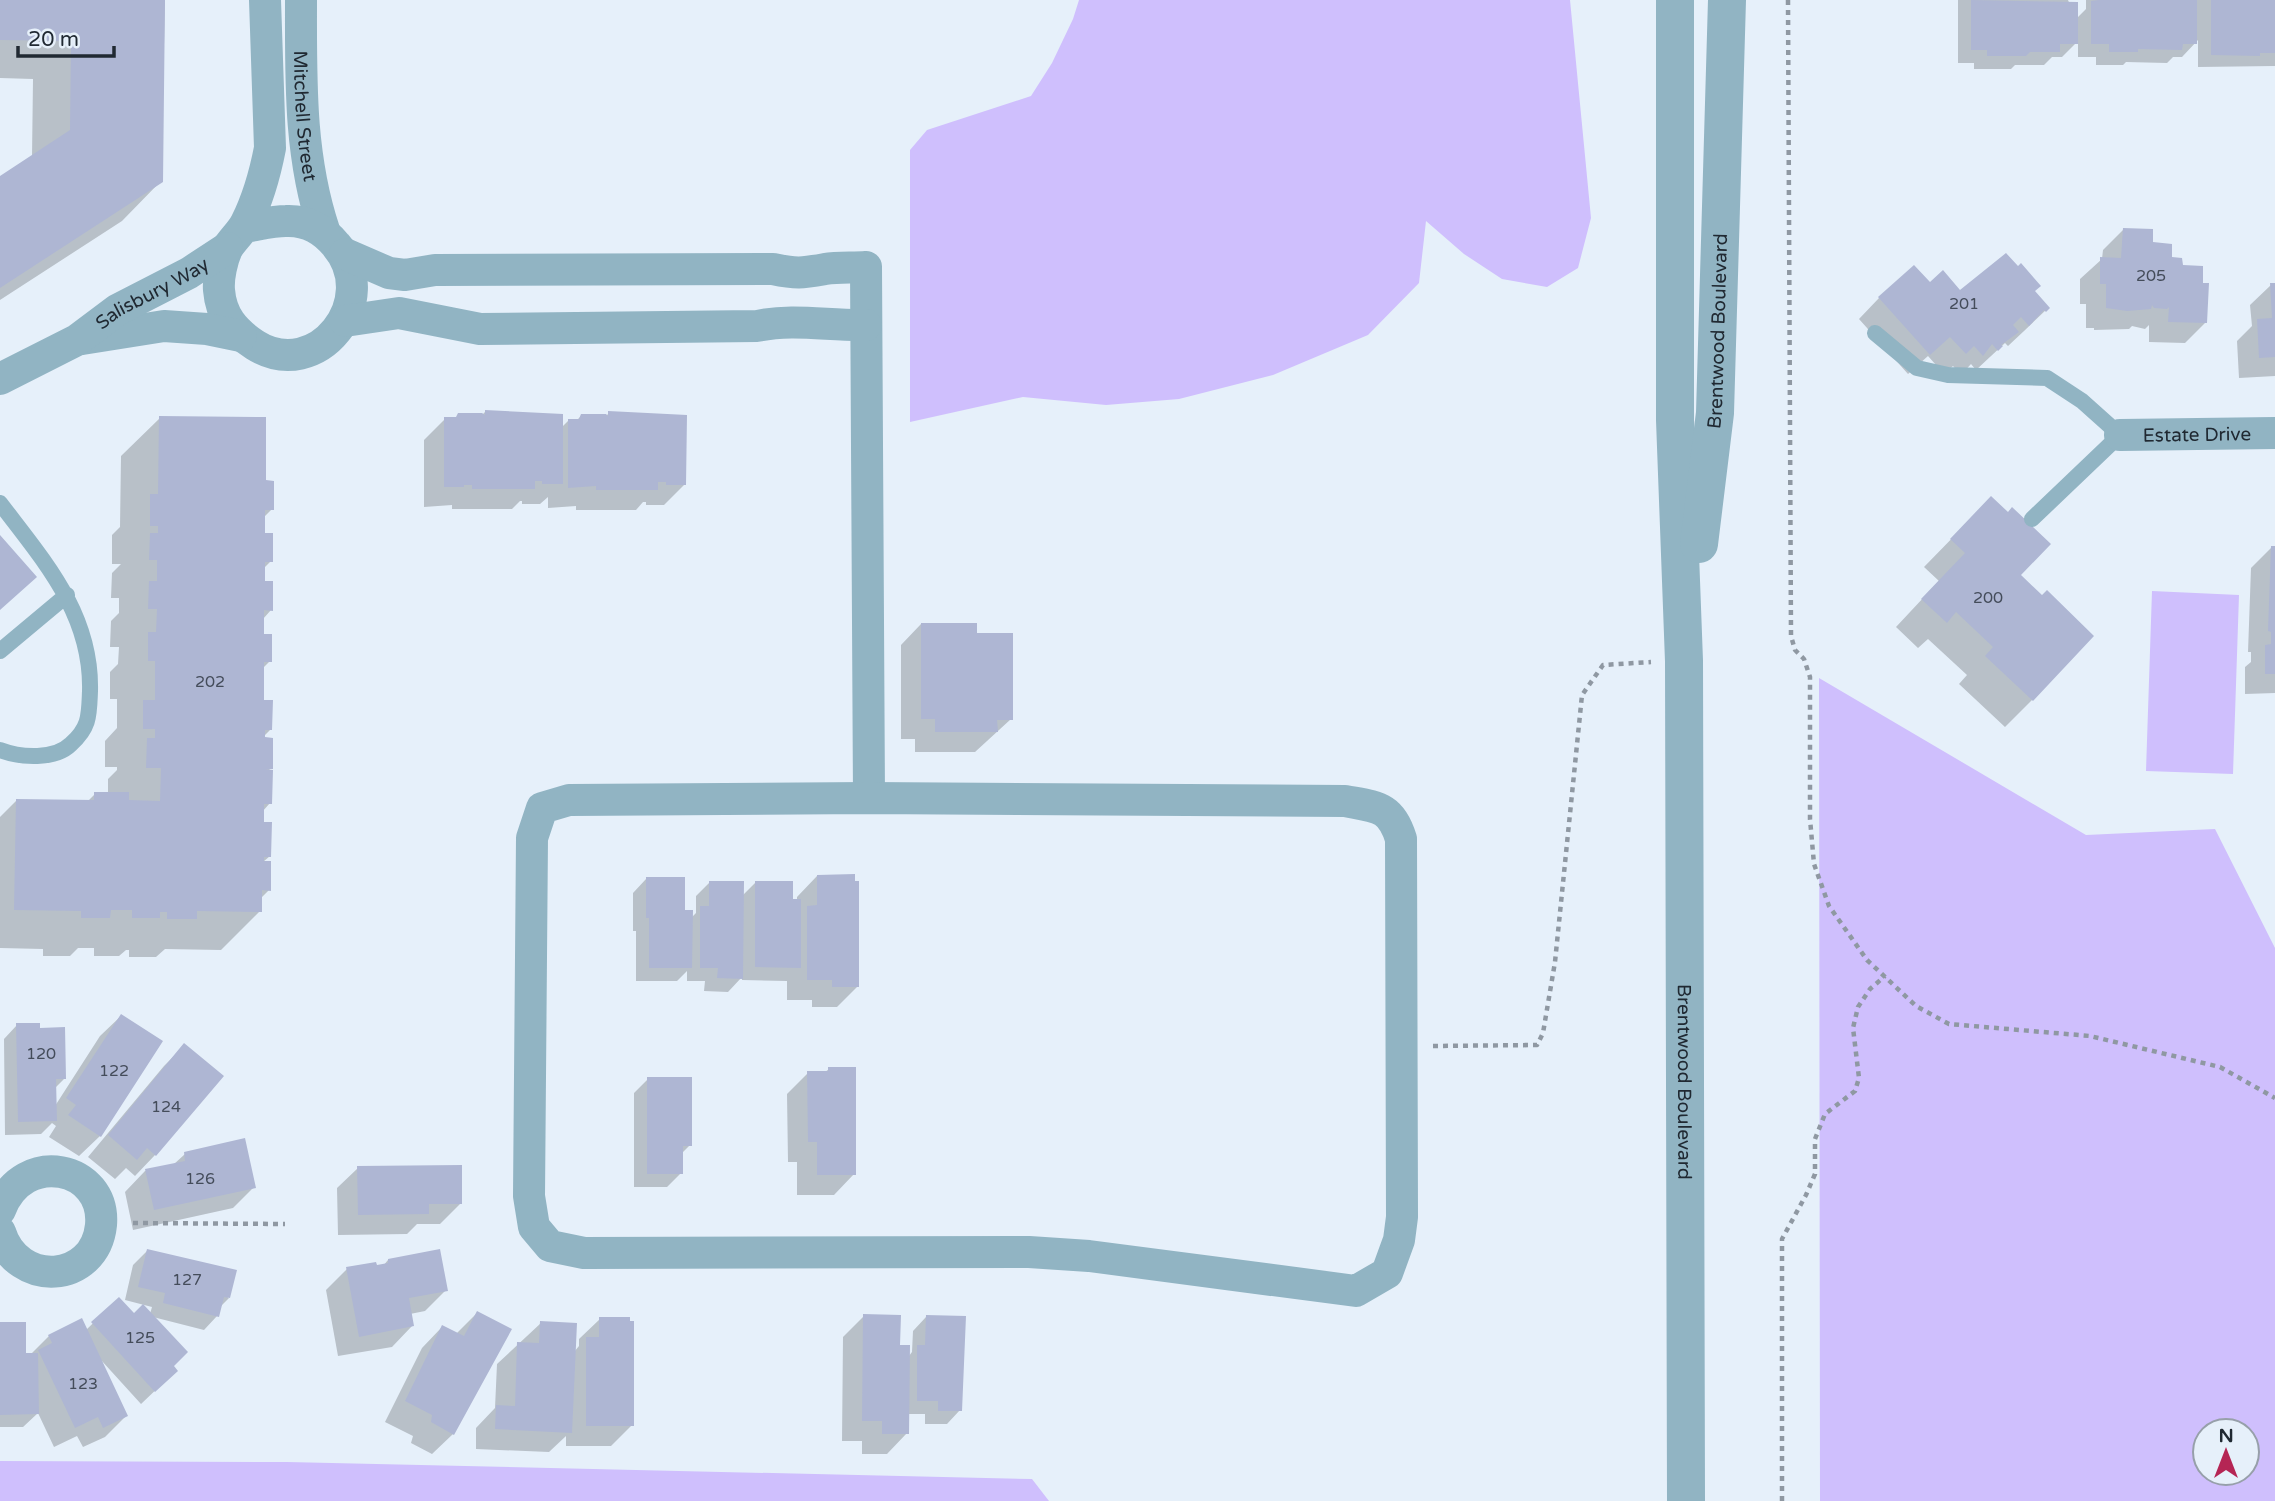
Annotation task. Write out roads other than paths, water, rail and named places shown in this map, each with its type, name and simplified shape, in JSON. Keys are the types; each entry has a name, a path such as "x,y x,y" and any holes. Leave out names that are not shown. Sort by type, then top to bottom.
{"street":[{"name":"Mitchell Street","path":"236,238 266,171 270,148 265,0"},
{"name":"Mitchell Street","path":"301,0 304,145 313,197 324,230"},
{"name":"Brentwood Boulevard","path":"1675,0 1675,420 1684,661 1686,1501"},
{"name":"Brentwood Boulevard","path":"1684,661 1715,413 1727,0"},
{"path":"287,220 324,230 345,254 352,276 352,299 345,321 330,338 310,350 287,355 266,352 232,328 222,309 218,288 236,238 287,220"},
{"name":"Salisbury Way","path":"0,379 78,340 117,310 189,273 236,238"},
{"path":"345,254 389,273 405,275 448,270 774,269 795,274 866,267 869,798"},
{"path":"345,321 399,313 480,329 757,326 779,321 834,326 866,325"},
{"name":"Salisbury Way","path":"78,340 164,327 207,329 241,336"},
{"name":"Estate Drive","path":"2120,435 2275,433"},
{"path":"869,798 1345,802 1378,807 1395,820 1401,839 1402,1217 1399,1240 1388,1273 1356,1291 1089,1256 1029,1252 584,1253 550,1246 534,1227 529,1196 532,838 542,808 569,800 869,798"},
{"path":"0,1210 5,1196 30,1174 46,1170 63,1172 78,1179 91,1191 98,1206 101,1223 98,1239 90,1253 77,1265 61,1272 44,1273 28,1268 14,1258 4,1245 0,1232"}],"lane":[{"path":"1875,333 1917,368 1948,375 2046,378 2082,401 2120,435 2032,519"},
{"path":"0,503 66,595 85,637 90,679 89,719 80,736 64,751 37,756 0,750"},
{"path":"0,652 66,595"}]}
